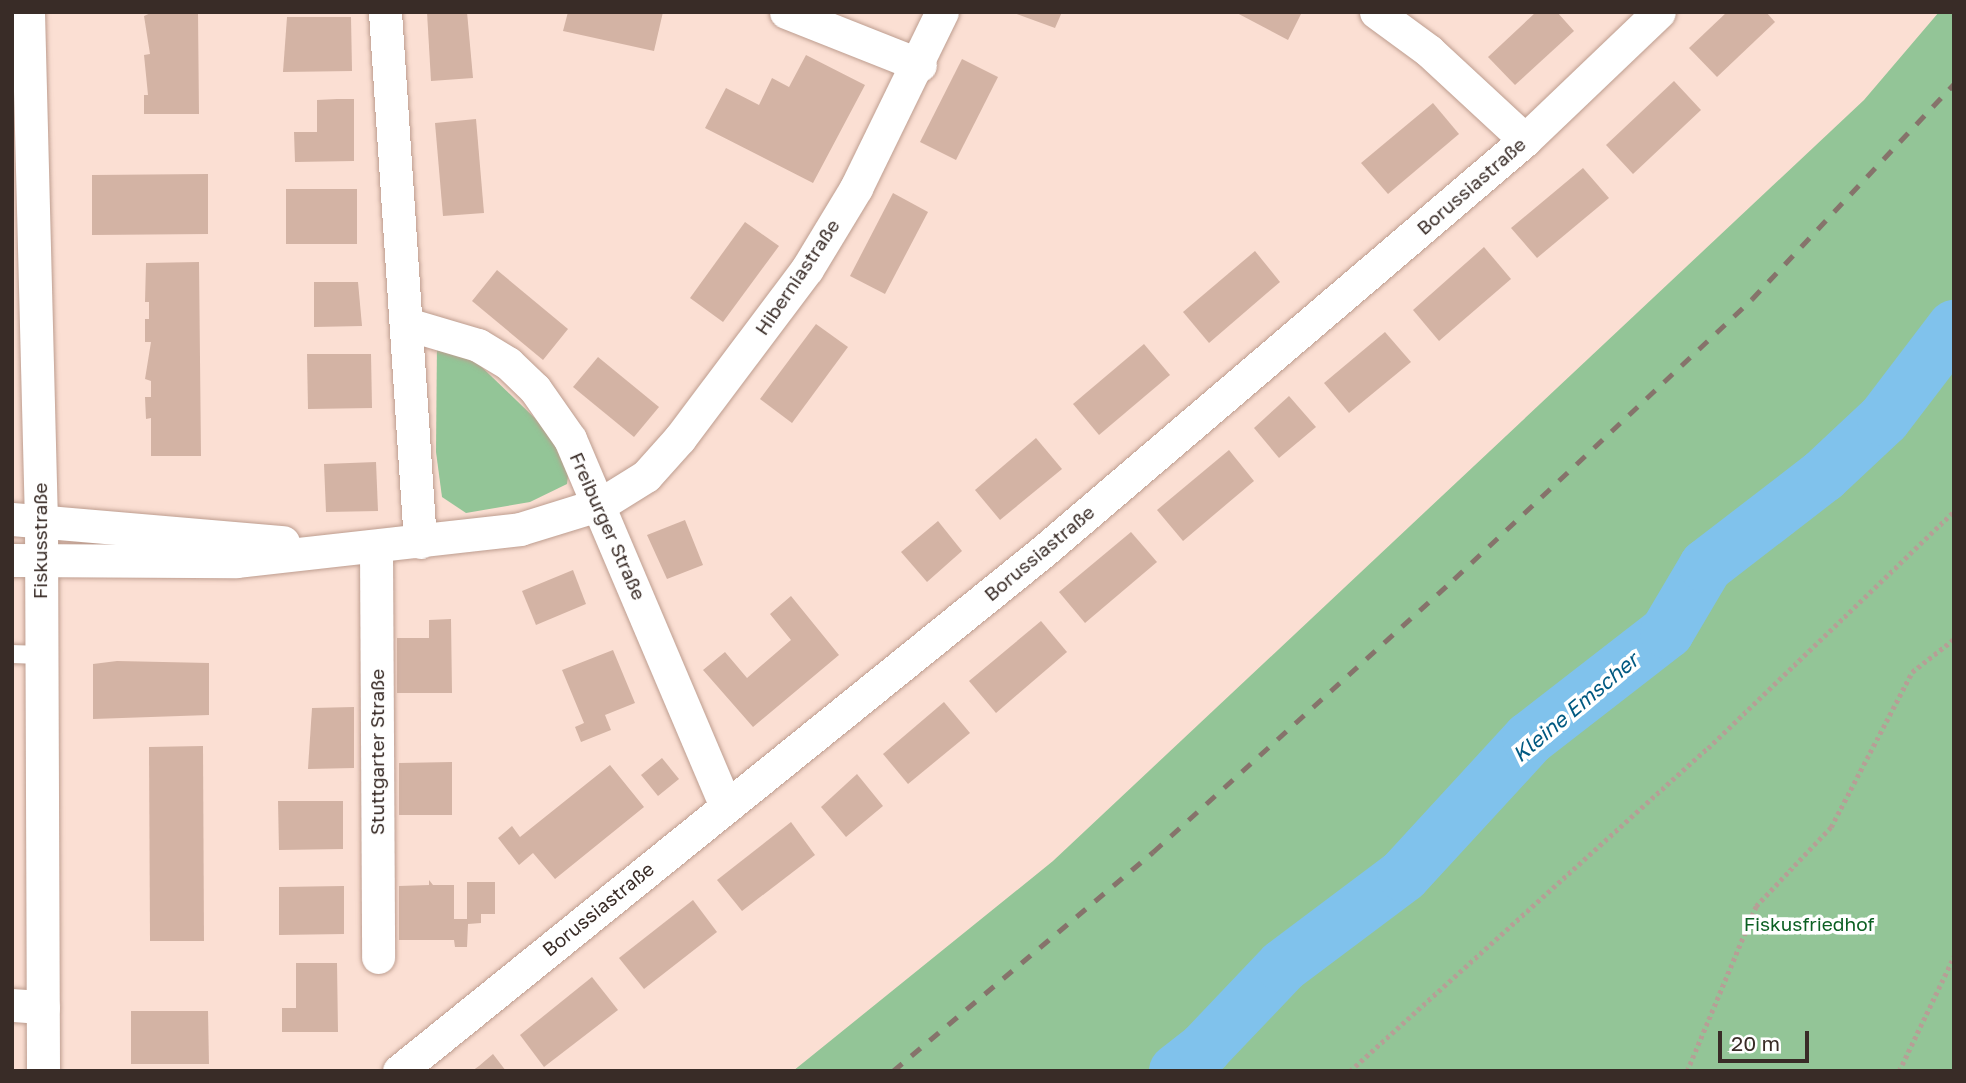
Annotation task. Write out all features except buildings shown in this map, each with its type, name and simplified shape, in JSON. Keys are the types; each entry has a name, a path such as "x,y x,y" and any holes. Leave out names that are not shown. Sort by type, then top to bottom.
{"street":[{"name":"Fiskusstraße","path":"28,12 28,1006 43,1071"},
{"path":"385,12 419,542"},
{"path":"786,12 920,65"},
{"name":"Hiberniastraße","path":"601,504 646,475 716,395 807,269 856,188 920,65 942,12"},
{"path":"1376,12 1429,51 1525,140"},
{"name":"Borussiastraße","path":"399,1071 725,805 1041,553 1525,140 1659,12"},
{"name":"Freiburger Straße","path":"407,324 478,345 517,372 535,389 570,439 601,504 725,805"},
{"path":"26,561 236,562 520,529 601,504"},
{"path":"27,520 368,548"},
{"name":"Stuttgarter Straße","path":"368,548 378,957"}],"path":[{"path":"1350,1071 1707,748 1954,511"},
{"path":"1687,1071 1756,906 1831,827 1912,671 1954,639"},
{"path":"1899,1071 1954,956"}],"green space":[{"name":"Fiskusfriedhof","path":"1939,12 1954,12 1954,1071 793,1071 1053,861 1864,100"},
{"path":"437,342 463,349 544,427 569,468 567,484 530,502 466,513 442,497 436,452"}],"waterway":[{"name":"Kleine Emscher","path":"1176,1071 1205,1048 1283,966 1404,875 1529,739 1667,632 1706,566 1823,476 1884,419 1954,327"}],"railway":[{"path":"893,1071 1153,852 1454,579 1752,299 1954,84"}]}
